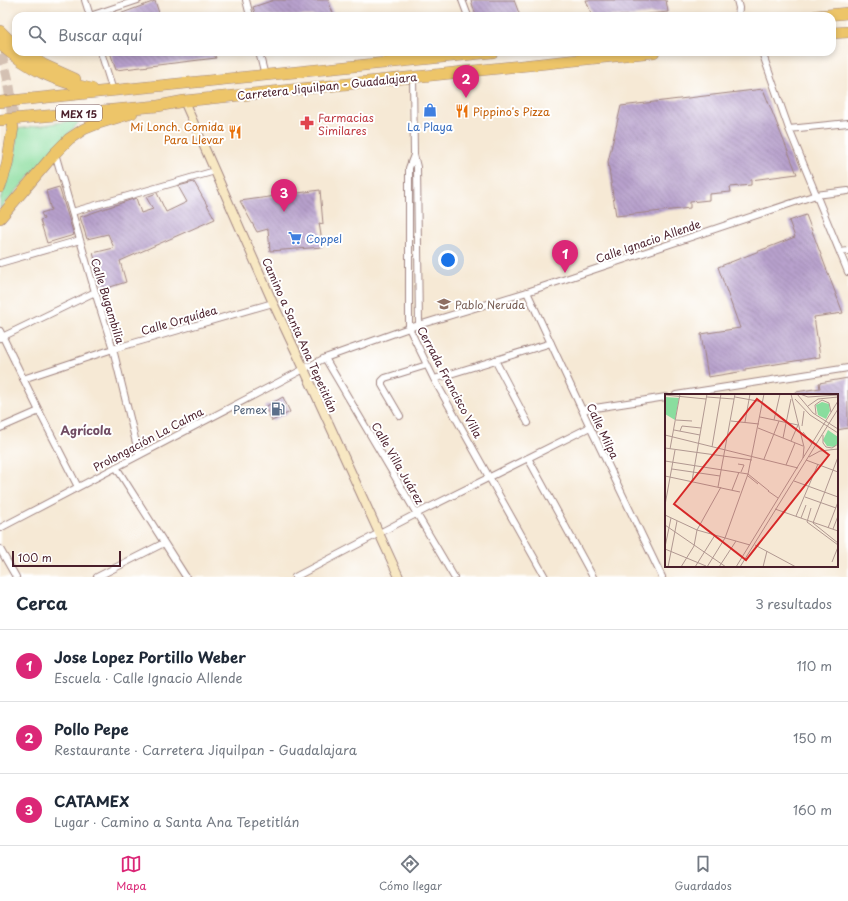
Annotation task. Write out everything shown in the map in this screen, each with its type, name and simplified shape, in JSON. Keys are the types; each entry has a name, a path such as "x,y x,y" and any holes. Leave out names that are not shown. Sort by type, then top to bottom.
{"highway":[{"path":"836,14 848,13"},
{"path":"0,31 12,42"},
{"path":"836,33 848,32"},
{"path":"0,44 12,54"},
{"path":"14,56 38,72 66,82 110,91"},
{"path":"29,56 44,65 68,76 110,91"},
{"name":"Carretera Jiquilpan - Guadalajara","path":"0,102 452,56"},
{"name":"Carretera Jiquilpan - Guadalajara","path":"0,120 158,106 184,101 615,56"},
{"path":"0,218 55,153 70,139 84,129 99,123 158,106"},
{"path":"0,186 7,165 12,126"}],"street":[{"path":"85,0 89,12"},
{"path":"102,12 138,0"},
{"path":"246,0 249,12"},
{"path":"462,0 466,12"},
{"path":"737,0 738,12"},
{"path":"102,56 110,91"},
{"path":"260,56 265,76"},
{"path":"763,56 789,129 848,272"},
{"name":"Cerrada Francisco Villa","path":"413,77 414,154 417,166 419,325"},
{"name":"Camino a Santa Ana Tepetitlán","path":"184,101 273,303 399,577"},
{"path":"789,129 848,123"},
{"name":"Calle Bugambilia","path":"55,153 113,349 140,455"},
{"name":"Cerrada Francisco Villa","path":"414,154 409,168 409,328 434,379 545,577"},
{"path":"72,212 215,171"},
{"name":"Calle Ignacio Allende","path":"304,369 325,358 409,328 528,292 816,195 848,192"},
{"path":"0,263 80,240"},
{"path":"840,252 848,251"},
{"path":"78,487 1,335 95,292"},
{"name":"Calle Milpa","path":"528,292 582,410 662,577"},
{"name":"Calle Orquídea","path":"23,379 113,349 273,303"},
{"path":"434,379 551,343"},
{"name":"Calle Villa Juárez","path":"325,358 454,577"},
{"path":"495,360 528,424"},
{"path":"400,416 382,385 382,381 385,378 427,365"},
{"path":"682,394 848,368"},
{"name":"Prolongación La Calma","path":"0,528 304,369"},
{"path":"582,410 665,396"},
{"path":"0,428 39,411"},
{"path":"295,577 416,514 590,427"},
{"path":"528,458 593,577"},
{"path":"116,467 186,577"},
{"path":"97,577 164,543"},
{"path":"0,549 16,577"}],"green space":[{"path":"82,119 0,209 0,200 15,158 17,129"}],"building":[{"path":"274,0 328,0 332,12 255,12 253,7"},
{"path":"471,0 514,0 518,12 475,12"},
{"path":"586,0 666,0 668,12 590,12"},
{"path":"155,1 159,12 125,12"},
{"path":"111,56 215,56 216,58 116,70"},
{"path":"763,89 797,174 751,180 751,185 730,187 731,192 709,194 709,200 690,202 690,208 616,216 608,162 621,106"},
{"path":"194,182 215,219 120,261 126,282 104,289 93,253 114,248 108,234 87,239 80,217 136,198 141,213 153,209 146,197 157,193 166,212 187,202 178,186"},
{"path":"59,187 74,235 47,243 40,220 44,219 41,213 51,210 46,191"},
{"path":"320,190 323,224 319,223 323,247 270,251 268,229 257,232 240,201"},
{"path":"806,215 843,313 814,317 820,357 745,369 745,371 708,377 701,334 740,328 718,267 795,237 789,221"},
{"path":"848,378 848,428 838,430 838,394 796,394 796,392 820,388 819,383"},
{"name":"Pemex","path":"283,397 290,412 272,421 265,407"}],"tunnel":[{"path":"0,54 10,90 13,127"}],"place":[{"name":"Pollo Pepe","path":"466,98"},
{"name":"La Playa","path":"430,110"},
{"name":"Pippino's Pizza","path":"462,111"},
{"name":"Farmacias Similares","path":"307,123"},
{"name":"Mi Lonch. Comida Para Llevar","path":"235,132"},
{"name":"CATAMEX","path":"284,212"},
{"name":"Coppel","path":"295,238"},
{"name":"Jose Lopez Portillo Weber","path":"565,273"},
{"name":"Pablo Neruda","path":"444,304"},
{"name":"Pemex","path":"278,409"}],"district":[{"name":"Agrícola","path":"86,430"}]}
